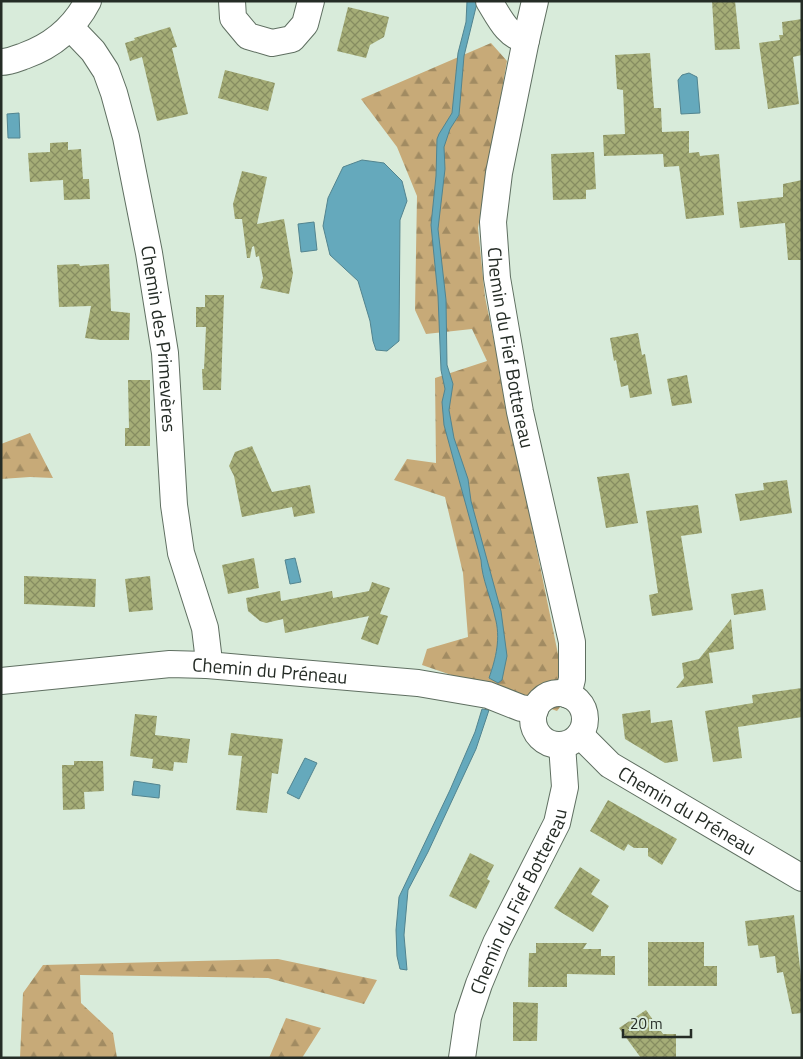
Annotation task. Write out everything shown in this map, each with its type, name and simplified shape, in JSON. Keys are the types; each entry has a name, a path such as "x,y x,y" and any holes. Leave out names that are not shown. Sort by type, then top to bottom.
{"street":[{"path":"1,62 8,62 38,51 55,42 70,27 88,1"},
{"path":"232,1 233,18 248,36 272,43 292,39 304,24 311,1"},
{"path":"489,1 504,26 516,38 526,40"},
{"name":"Chemin du Fief Bottereau","path":"535,1 499,173 493,222 497,278 520,412 572,642 572,679 568,695"},
{"name":"Chemin des Primevères","path":"70,27 93,51 106,71 126,137 149,254 165,353 174,505 181,553 205,628 208,653 207,665"},
{"name":"Chemin du Préneau","path":"1,681 170,664 207,665 418,682 488,695 521,708 535,710"},
{"path":"552,694 568,695 575,698 584,712 584,728 571,740 553,745 539,736 534,728 535,710 538,703 552,694"},
{"name":"Chemin du Fief Bottereau","path":"462,1058 468,1017 479,984 496,943 557,823 565,787 571,740"},
{"name":"Chemin du Préneau","path":"571,740 802,878"}],"green space":[{"path":"491,43 507,61 478,228 485,297 567,698 557,711 422,665 427,649 468,637 463,573 445,497 394,480 407,459 436,463 435,378 487,361 472,329 426,334 415,310 417,196 397,147 361,99"},
{"path":"30,433 53,478 1,479 1,444"},
{"path":"278,959 377,980 364,1004 268,978 80,975 81,1003 113,1033 117,1058 20,1058 23,993 43,965"},
{"path":"286,1018 321,1028 302,1058 269,1058"}],"water":[{"path":"467,1 475,1 477,3 464,56 459,115 450,129 444,147 445,169 438,229 446,300 447,365 453,384 449,410 454,438 468,479 471,501 501,611 507,656 502,680 498,683 489,678 497,648 497,625 444,425 442,402 445,389 441,370 438,296 431,225 436,176 437,139 452,113 458,53 466,22"},
{"path":"689,73 697,77 700,113 681,114 678,80 682,75"},
{"path":"19,113 20,138 8,138 7,114"},
{"path":"362,160 384,163 402,181 407,201 400,220 399,341 387,351 376,350 370,321 358,281 330,255 323,226 328,198 343,167"},
{"path":"314,222 317,250 301,252 298,224"},
{"path":"295,558 301,582 290,584 285,560"},
{"path":"482,709 489,710 476,749 428,852 408,890 404,935 407,970 400,969 397,956 396,930 399,897 450,790 475,732"},
{"path":"305,758 317,763 299,799 287,793"},
{"path":"134,781 160,785 159,798 132,795"}],"building":[{"path":"712,1 735,1 740,49 715,50"},
{"path":"348,7 389,17 384,37 370,45 366,58 337,51"},
{"path":"802,19 802,55 793,57 799,104 768,109 759,43 780,40 779,35 783,35 782,22"},
{"path":"170,27 177,47 172,48 188,114 157,121 142,57 130,61 125,43 135,40 134,38"},
{"path":"650,53 654,108 661,108 662,132 689,131 689,153 699,152 700,156 719,154 724,215 686,219 679,166 664,167 663,154 604,156 603,135 625,134 623,90 617,89 615,55"},
{"path":"225,70 275,83 268,111 218,98"},
{"path":"68,142 68,150 81,149 83,179 89,179 90,199 64,200 63,180 30,182 28,153 50,152 50,143"},
{"path":"594,152 596,189 586,190 586,199 553,200 551,154"},
{"path":"242,171 267,177 257,224 284,219 293,273 289,294 260,288 263,278 259,256 256,257 254,246 252,247 250,258 247,258 242,219 235,219 233,204"},
{"path":"802,180 802,260 788,260 785,223 740,228 737,202 783,197 783,184"},
{"path":"79,264 80,266 109,264 111,311 130,313 129,340 85,338 91,306 59,307 57,265"},
{"path":"205,295 224,295 221,390 203,390 202,369 204,369 206,327 196,327 196,307 205,307"},
{"path":"638,333 642,355 645,354 652,394 630,398 628,385 621,387 610,338"},
{"path":"687,375 692,403 672,406 667,379"},
{"path":"128,380 150,380 150,446 125,446 125,428 129,428"},
{"path":"252,446 272,492 310,485 315,513 294,517 292,507 242,517 234,476 229,466 235,452"},
{"path":"629,473 638,523 606,528 597,477"},
{"path":"787,480 792,513 740,521 735,494 764,490 763,483"},
{"path":"698,505 702,533 681,536 693,610 652,616 649,595 658,593 646,511"},
{"path":"254,558 259,588 228,594 222,565"},
{"path":"24,576 96,579 95,607 24,604"},
{"path":"150,576 153,610 129,612 125,579"},
{"path":"372,582 390,588 380,614 388,616 378,645 361,639 369,616 285,633 283,619 266,623 260,621 248,611 246,598 280,591 281,601 332,591 333,598 369,591"},
{"path":"763,589 766,610 734,615 731,594"},
{"path":"731,619 734,649 709,653 713,683 676,688 684,678 682,663 699,659"},
{"path":"802,688 802,717 738,727 742,758 713,762 705,711 753,703 752,695"},
{"path":"650,710 651,723 672,720 678,761 665,763 625,739 622,714"},
{"path":"135,714 157,716 155,735 190,739 187,763 174,762 173,771 152,768 153,759 130,756"},
{"path":"231,733 283,739 278,774 272,773 267,813 236,810 242,756 228,755"},
{"path":"74,761 103,761 104,791 84,792 85,809 63,810 62,765 74,765"},
{"path":"608,800 677,839 662,865 648,856 648,848 634,848 628,844 624,851 590,831"},
{"path":"470,853 494,865 487,879 490,881 476,909 449,896"},
{"path":"580,867 600,880 591,894 609,906 593,932 554,908"},
{"path":"794,915 802,985 802,1013 792,1014 783,972 777,973 775,956 760,958 758,945 748,946 745,921"},
{"path":"648,942 704,942 704,966 717,966 717,986 648,986"},
{"path":"536,943 587,943 583,949 601,949 601,956 615,956 615,975 567,974 567,987 528,987 529,953 536,953"},
{"path":"513,1002 538,1003 537,1041 513,1041"},
{"path":"646,1010 663,1034 676,1034 676,1058 641,1058 619,1028"}]}
